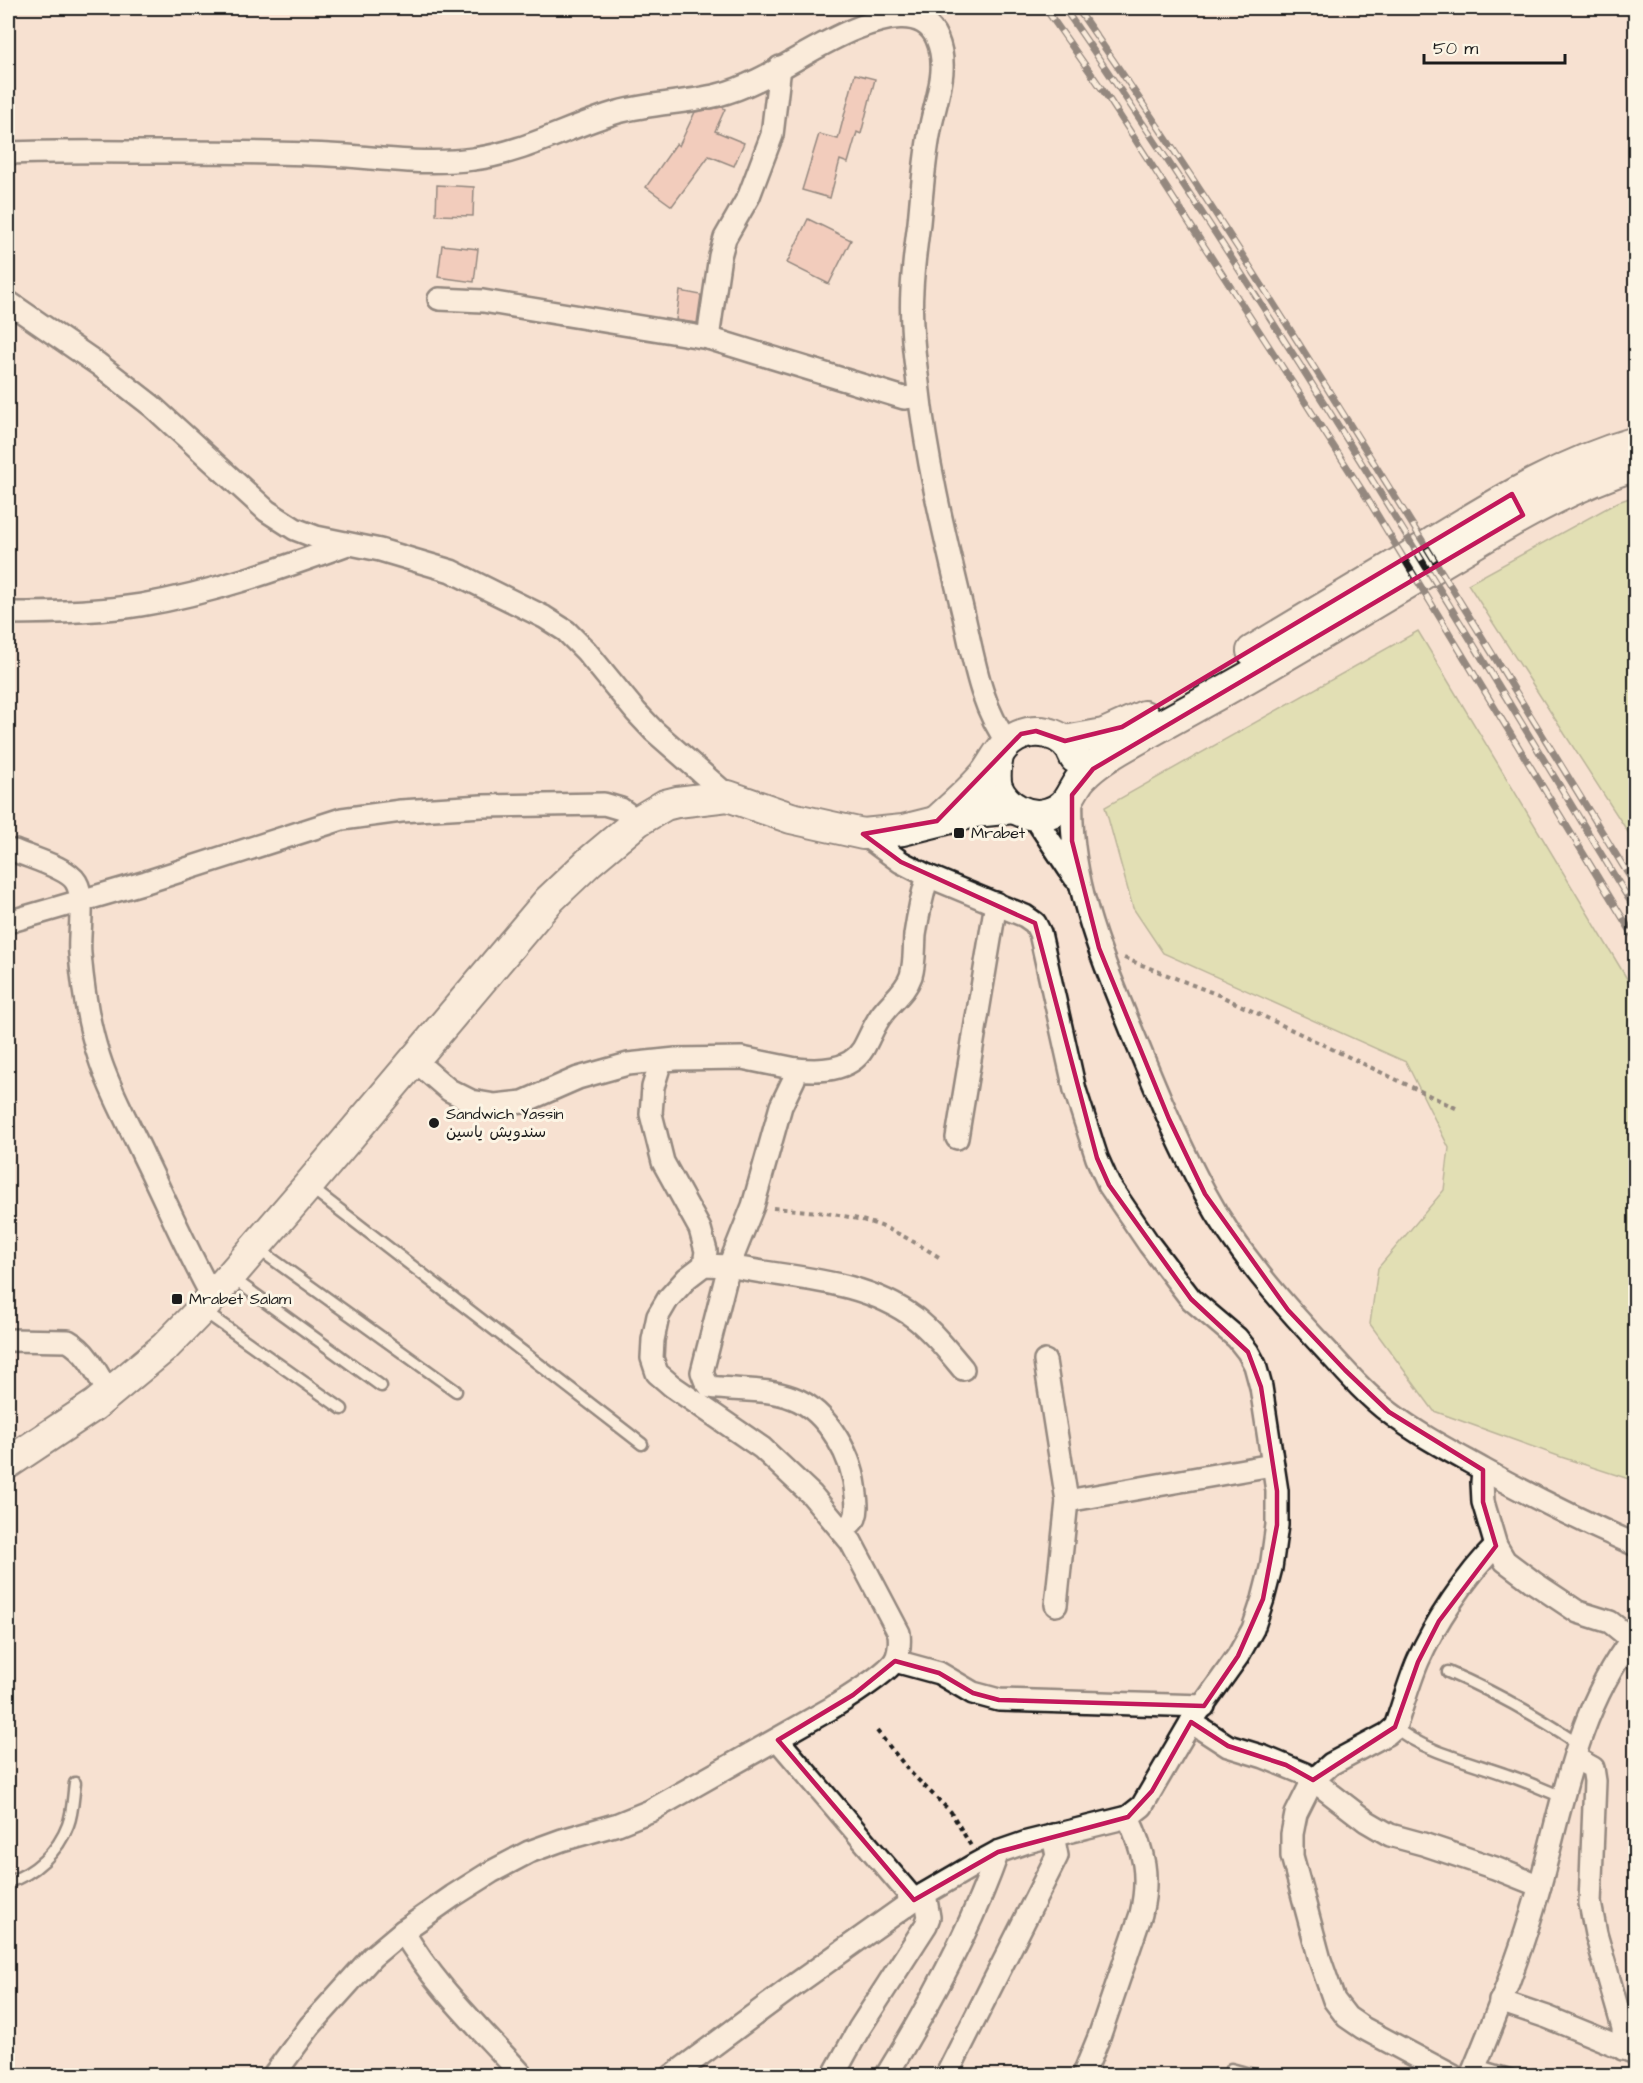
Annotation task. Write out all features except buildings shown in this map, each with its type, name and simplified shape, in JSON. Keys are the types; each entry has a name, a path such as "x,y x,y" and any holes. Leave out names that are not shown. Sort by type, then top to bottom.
{"street":[{"path":"8,153 250,152 332,154 409,162 478,159 515,149 616,112 719,95 746,84 831,39 883,18 903,16 923,22 937,36 942,62 940,88 928,140 912,292 913,344 924,440 980,682 990,714 999,731 1003,749 995,771 997,787 1005,800 1023,811 1080,886"},
{"path":"708,338 720,256 725,238 748,196 772,135 780,67"},
{"path":"439,299 483,301 708,338 904,398 919,396"},
{"path":"8,302 98,364 152,406 267,511 295,529 316,537 380,550 451,571 516,601 566,632 586,651 654,731 728,796 799,820 863,834 903,830 975,812 1048,813 1062,806 1076,788 1122,748 1254,662 1517,505 1562,468 1635,442"},
{"path":"1517,505 1571,490 1635,465"},
{"path":"8,613 72,612 141,605 235,583 348,544"},
{"path":"1065,741 1104,734 1122,727 1254,662"},
{"path":"937,821 972,789 1003,749 1021,734 1036,731 1052,734 1065,741 1074,753 1078,766 1072,841 1080,886 1099,948 1168,1119 1205,1194 1245,1255 1288,1310 1389,1412 1440,1447 1534,1498 1635,1545"},
{"path":"8,1463 95,1405 165,1347 308,1186 549,900 638,821 665,805 728,796"},
{"path":"8,922 169,875 342,819 401,811 482,806 604,804 621,809 638,821"},
{"path":"672,2076 789,1989 920,1897 998,1852 1053,1835 1128,1817 1142,1806 1169,1758 1238,1656 1253,1629 1271,1568 1277,1525 1276,1491 1261,1387 1255,1365 1237,1338 1191,1299 1149,1244 1109,1185 1097,1158 1075,1090 1040,933 1035,923 996,903 928,876 901,862 863,834"},
{"path":"8,850 63,871 76,882 81,900 80,952 87,1012 99,1058 178,1232 214,1294"},
{"path":"413,1059 449,1090 471,1101 495,1105 523,1102 578,1078 628,1064 742,1058 795,1068 827,1070 840,1067 850,1062 862,1050 876,1022 910,980 921,901 928,876"},
{"path":"957,1138 996,903"},
{"path":"273,2076 310,2026 344,1987 372,1957 403,1931 482,1878 529,1852 618,1824 650,1811 731,1764 778,1740 853,1695 894,1661 900,1647 899,1634 861,1559 842,1531 812,1495 762,1448 672,1386 657,1373 652,1358 658,1316 668,1299 687,1278 704,1264 706,1251 700,1229 663,1162 651,1114 653,1087 661,1061"},
{"path":"795,1068 794,1079 782,1106 753,1206 729,1266 702,1372 711,1387 767,1390 795,1399 818,1414 838,1439 850,1461 856,1487 857,1510 854,1520 842,1531"},
{"path":"704,1264 825,1282 855,1288 878,1296 914,1318 963,1368"},
{"path":"8,1340 68,1341 86,1356 109,1394"},
{"path":"1045,1361 1067,1501 1056,1605"},
{"path":"672,1386 677,1382 694,1382 704,1377"},
{"path":"1067,1501 1272,1465"},
{"path":"1473,2070 1540,1886 1576,1750 1602,1686 1621,1654 1634,1641 1610,1622 1578,1612 1505,1560 1496,1546 1483,1503 1484,1470"},
{"path":"1452,2076 1363,2028 1347,2017 1334,2000 1320,1960 1292,1856 1292,1834 1296,1814 1313,1780 1331,1764 1387,1734 1395,1727 1418,1662 1439,1621 1481,1560 1496,1546"},
{"path":"894,1661 939,1673 973,1693 999,1700 1197,1714 1228,1746 1286,1765 1313,1780 1366,1821 1390,1835 1423,1844 1540,1886"},
{"path":"778,1740 920,1897 929,1917 859,2029 833,2076"},
{"path":"1576,1750 1593,1768 1595,1781 1590,1903 1596,1934 1629,2051"},
{"path":"1083,2076 1099,2037 1146,1894 1146,1866 1140,1843 1128,1817"},
{"path":"946,2076 1057,1856 1053,1835"},
{"path":"886,2076 950,1963 988,1881 998,1852"},
{"path":"403,1931 416,1955 432,1977 523,2076"},
{"path":"1500,2001 1629,2051"}],"lane":[{"path":"308,1186 642,1444"},
{"path":"255,1247 456,1391"},
{"path":"214,1294 381,1386"},
{"path":"214,1294 261,1350 342,1409"},
{"path":"1448,1672 1481,1686 1547,1723 1576,1750"},
{"path":"1395,1727 1404,1735 1452,1756 1563,1797"},
{"path":"8,1882 32,1871 56,1847 68,1825 75,1783"},
{"path":"1231,2068 1257,2076"},
{"path":"1473,2070 1513,2076"}],"path":[{"path":"1099,948 1221,996 1460,1110"},
{"path":"753,1206 845,1216 876,1225 907,1238 939,1257"},
{"path":"877,1731 912,1774 951,1812 979,1863"}],"highlighted area":[{"path":"1512,494 1523,515 1093,769 1072,795 1072,841 1099,948 1169,1119 1205,1194 1288,1310 1345,1370 1389,1412 1483,1470 1483,1502 1496,1546 1439,1621 1418,1662 1395,1727 1313,1780 1286,1765 1228,1746 1191,1722 1152,1791 1128,1817 998,1852 914,1900 778,1740 853,1695 895,1661 939,1673 973,1693 999,1700 1204,1706 1238,1656 1263,1599 1277,1525 1277,1491 1261,1387 1248,1352 1191,1299 1109,1185 1097,1158 1035,923 901,862 863,834 937,821 1021,734 1036,731 1065,741 1122,727"}],"green space":[{"path":"1636,496 1635,843 1468,584 1618,502"},
{"path":"1418,631 1635,992 1635,1481 1434,1411 1370,1324 1378,1268 1444,1190 1449,1148 1406,1062 1163,953 1133,908 1105,807"}],"railway":[{"path":"1045,8 1109,99 1367,498 1636,940"},
{"path":"1064,8 1213,229 1285,342 1427,568 1636,911"},
{"path":"1077,8 1180,159 1280,313 1636,887"}],"place":[{"name":"Mrabet","path":"959,833"},
{"name":"Sandwich Yassin سندويش ياسين","path":"434,1123"},
{"name":"Mrabet Salam","path":"177,1299"}]}
